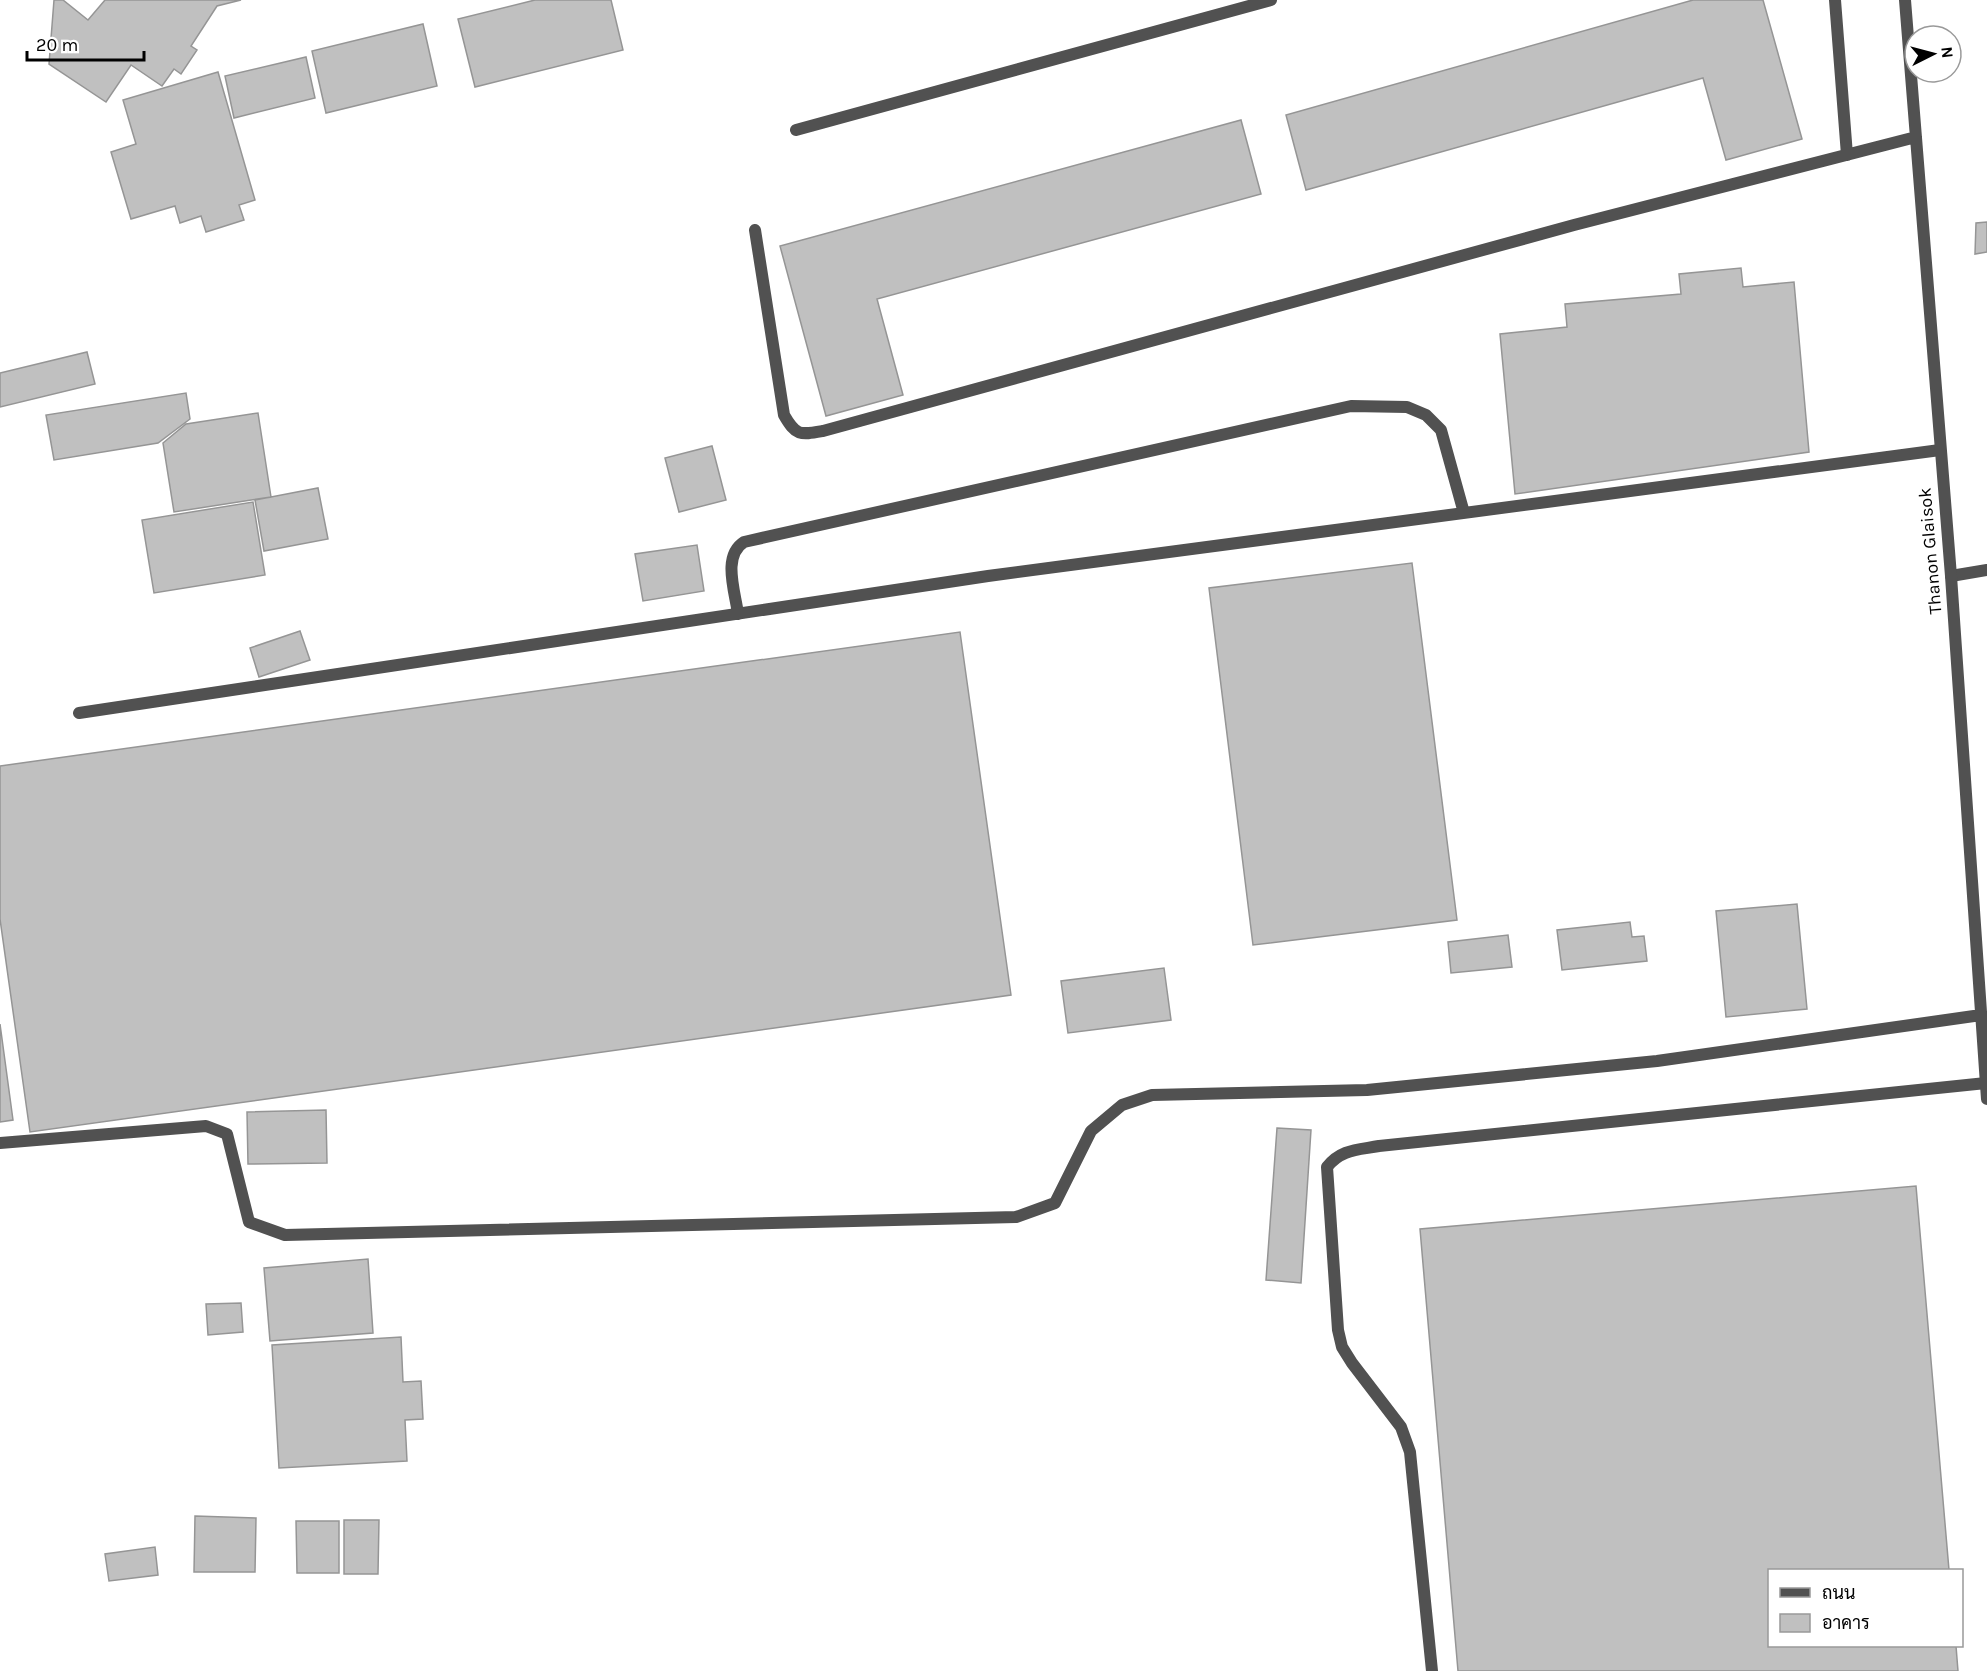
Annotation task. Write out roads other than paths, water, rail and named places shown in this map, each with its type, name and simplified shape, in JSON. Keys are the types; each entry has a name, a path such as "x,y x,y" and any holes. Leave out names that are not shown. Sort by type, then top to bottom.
{"street":[{"path":"796,130 1271,0"},
{"path":"1835,0 1847,155"},
{"name":"Thanon Glaisok","path":"1905,0 1951,576 1987,1099"},
{"path":"755,230 784,415 793,429 803,435 835,429 1012,381 1574,225 1916,137"},
{"path":"738,614 731,562 737,546 744,542 1351,406 1407,407 1426,415 1441,430 1464,513"},
{"path":"79,712 988,576 1940,450"},
{"path":"1951,576 1987,570"},
{"path":"0,1143 206,1126 227,1134 249,1222 285,1235 1016,1217 1055,1203 1091,1131 1122,1105 1152,1095 1367,1090 1657,1060 1981,1015"},
{"path":"1432,1671 1410,1452 1401,1427 1342,1347 1338,1329 1327,1167 1334,1158 1342,1153 1379,1146 1986,1083"}]}
